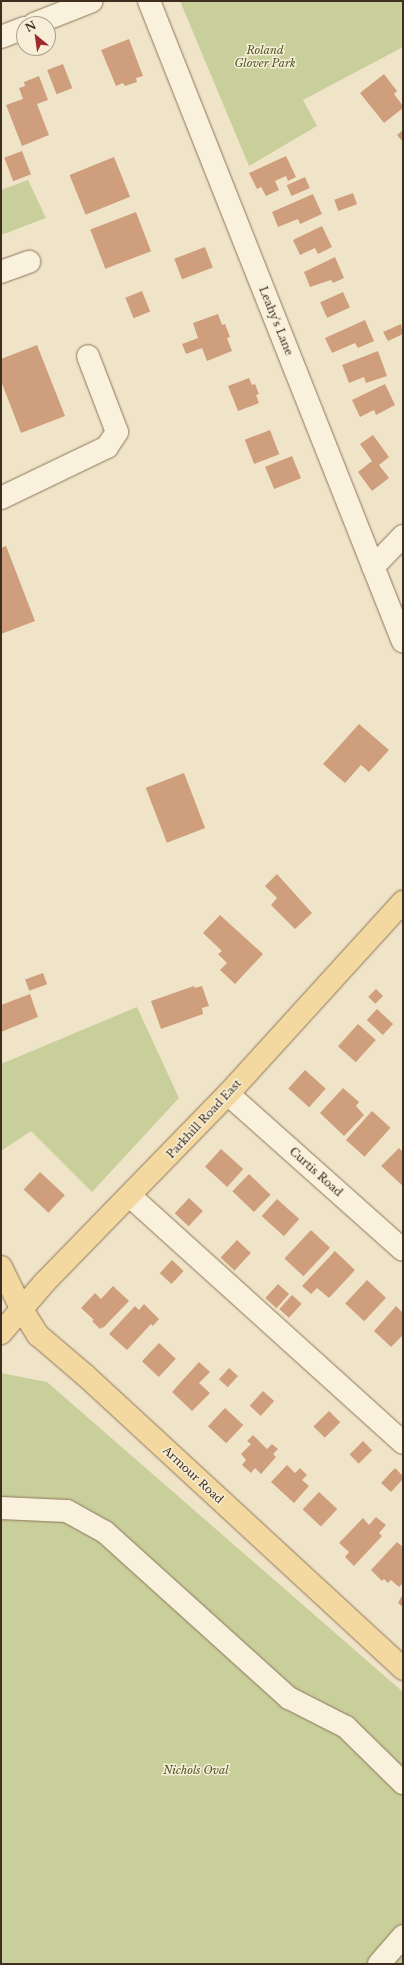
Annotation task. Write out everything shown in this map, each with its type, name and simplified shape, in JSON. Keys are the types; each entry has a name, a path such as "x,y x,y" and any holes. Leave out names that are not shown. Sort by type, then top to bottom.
{"main road":[{"name":"Parkhill Road East","path":"1,1332 21,1308 228,1094 403,902"},
{"name":"Armour Road","path":"1,1267 21,1308 38,1336 86,1376 403,1669"}],"street":[{"path":"54,16 92,1"},
{"name":"Leahy's Lane","path":"149,1 403,642"},
{"path":"1,37 16,31"},
{"path":"1,272 29,262"},
{"path":"1,498 107,447 117,432 88,356"},
{"path":"373,567 403,536"},
{"name":"Curtis Road","path":"228,1094 403,1250"},
{"path":"130,1196 403,1443"},
{"path":"1,1508 67,1511 105,1532 289,1698 346,1727 403,1784"},
{"path":"379,1964 403,1936"}],"green space":[{"name":"Roland Glover Park","path":"180,1 403,1 403,47 303,100 317,126 249,166"},
{"path":"28,180 46,218 1,235 1,190"},
{"path":"137,1007 179,1098 92,1192 31,1131 1,1151 1,1064"},
{"name":"Nichols Oval","path":"1,1373 47,1382 403,1692 403,1964 1,1964"}],"building":[{"path":"129,39 143,76 136,78 137,82 125,86 123,83 116,86 101,50"},
{"path":"63,64 72,88 56,94 47,70"},
{"path":"384,74 397,91 394,94 403,108 384,123 360,93"},
{"path":"39,76 48,100 37,104 49,135 22,146 6,105 23,99 19,88 25,86 24,82"},
{"path":"403,130 403,142 397,135"},
{"path":"22,151 31,174 13,181 4,158"},
{"path":"286,156 296,177 288,181 286,176 275,181 279,190 266,196 261,187 257,189 249,173"},
{"path":"114,157 130,197 86,215 69,175"},
{"path":"305,177 310,188 292,196 287,185"},
{"path":"353,193 357,204 338,211 334,200"},
{"path":"313,194 322,214 300,224 298,219 278,227 272,212"},
{"path":"136,212 151,251 105,269 90,230"},
{"path":"322,226 332,247 318,254 315,248 300,255 293,240"},
{"path":"205,247 213,268 182,279 174,259"},
{"path":"335,257 344,278 333,283 331,280 310,287 304,272"},
{"path":"142,291 150,311 134,318 125,298"},
{"path":"343,292 350,308 327,318 320,302"},
{"path":"218,314 222,325 225,324 230,337 227,338 232,351 207,361 202,348 186,354 182,344 198,338 193,323"},
{"path":"365,320 374,341 358,348 355,343 332,353 325,338"},
{"path":"401,324 403,334 388,341 383,332"},
{"path":"37,345 65,416 21,433 1,381 1,359"},
{"path":"378,351 387,376 366,383 364,377 349,383 342,365"},
{"path":"249,378 252,385 255,384 259,394 256,395 259,403 238,411 228,386"},
{"path":"385,384 395,405 376,415 374,410 360,417 352,400"},
{"path":"270,430 279,454 254,464 245,440"},
{"path":"373,435 389,457 379,465 389,478 372,491 358,472 372,461 360,444"},
{"path":"292,456 301,478 274,489 265,467"},
{"path":"6,546 35,621 1,634 1,548"},
{"path":"359,724 389,750 369,772 361,765 345,783 323,764"},
{"path":"184,773 205,828 167,843 146,788"},
{"path":"277,874 312,913 295,929 271,905 277,898 265,886"},
{"path":"220,915 263,954 235,984 220,970 227,963 218,954 222,951 203,933"},
{"path":"43,973 47,984 29,991 25,979"},
{"path":"194,986 195,988 202,986 209,1006 202,1008 203,1014 161,1029 151,1001"},
{"path":"376,989 383,996 375,1004 368,997"},
{"path":"30,994 38,1017 1,1032 1,1005"},
{"path":"377,1009 393,1024 383,1035 367,1020"},
{"path":"358,1024 376,1040 356,1062 338,1046"},
{"path":"305,1070 326,1089 309,1107 288,1089"},
{"path":"343,1088 359,1102 356,1106 364,1115 344,1136 320,1113"},
{"path":"372,1111 391,1128 364,1157 346,1140"},
{"path":"399,1148 403,1152 403,1186 381,1166"},
{"path":"221,1149 243,1169 227,1187 205,1167"},
{"path":"40,1172 65,1195 48,1213 24,1190"},
{"path":"249,1174 271,1195 254,1212 232,1191"},
{"path":"189,1198 203,1211 189,1226 175,1213"},
{"path":"277,1199 299,1219 284,1236 262,1216"},
{"path":"311,1230 330,1248 303,1276 284,1259"},
{"path":"237,1240 251,1253 235,1271 221,1258"},
{"path":"335,1251 355,1270 329,1298 317,1288 311,1294 302,1286"},
{"path":"172,1260 184,1271 171,1284 160,1273"},
{"path":"367,1280 386,1298 364,1321 345,1303"},
{"path":"278,1284 289,1294 276,1308 265,1298"},
{"path":"113,1286 129,1301 103,1328 102,1327 100,1329 92,1321 94,1320 81,1308 95,1293 101,1299"},
{"path":"292,1295 302,1304 289,1318 279,1309"},
{"path":"144,1304 159,1319 153,1326 151,1324 127,1350 109,1334 135,1306 139,1310"},
{"path":"396,1306 403,1313 403,1335 391,1347 374,1331"},
{"path":"159,1343 176,1359 159,1377 142,1361"},
{"path":"199,1362 210,1372 199,1383 210,1393 192,1411 172,1392"},
{"path":"229,1368 238,1376 228,1387 219,1379"},
{"path":"263,1391 274,1401 261,1416 250,1406"},
{"path":"225,1408 243,1425 226,1443 208,1426"},
{"path":"329,1411 340,1422 325,1438 313,1427"},
{"path":"253,1435 267,1449 272,1444 278,1449 273,1454 276,1457 261,1474 255,1468 251,1473 242,1465 246,1460 241,1454 251,1444 247,1441"},
{"path":"363,1441 372,1450 359,1464 350,1454"},
{"path":"287,1465 295,1473 300,1468 307,1475 302,1480 309,1486 294,1503 271,1482"},
{"path":"395,1468 403,1476 403,1479 391,1492 381,1483"},
{"path":"319,1492 337,1509 321,1527 303,1510"},
{"path":"376,1517 386,1525 379,1533 382,1536 354,1566 345,1557 349,1552 339,1543 363,1518 369,1525"},
{"path":"397,1542 403,1547 403,1583 399,1587 391,1580 388,1583 384,1579 382,1581 371,1570"},
{"path":"403,1594 403,1607 398,1603"}]}
